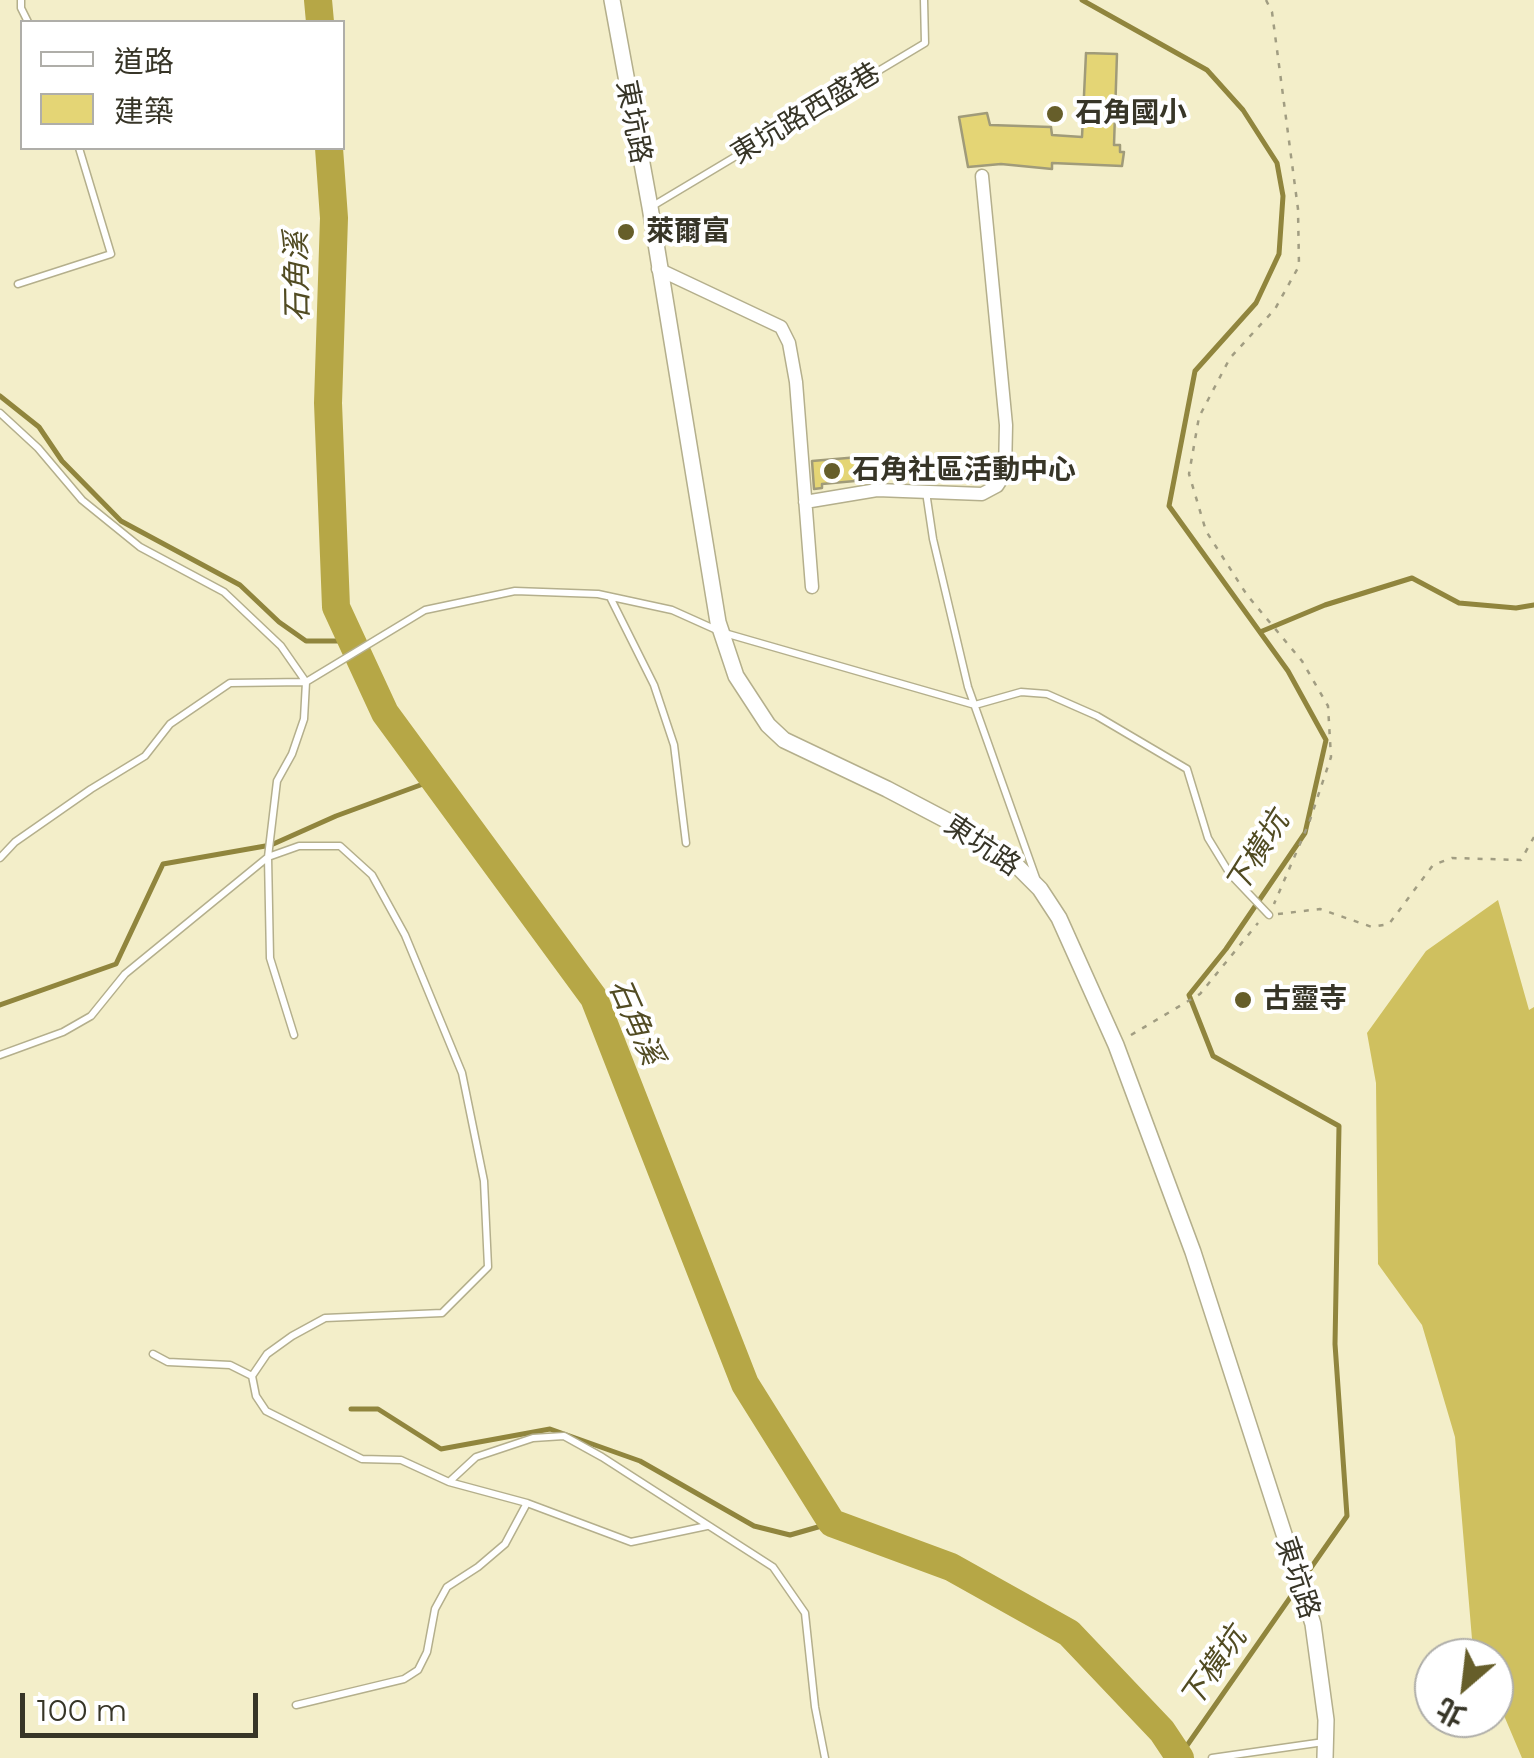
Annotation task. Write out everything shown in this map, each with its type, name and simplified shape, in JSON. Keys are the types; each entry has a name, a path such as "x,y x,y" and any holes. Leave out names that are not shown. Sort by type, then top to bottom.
{"street":[{"name":"東坑路","path":"612,0 721,632 736,676 768,725 784,740 887,788 984,840 1040,889 1059,918 1116,1044 1193,1252 1304,1596 1316,1641 1326,1720 1325,1750"},
{"path":"804,502 877,490 982,494 997,486 1004,474 1006,425 982,176"},
{"path":"658,270 781,328 789,343 796,382 812,586"}],"lane":[{"name":"東坑路西盛巷","path":"650,208 925,43 924,0"},
{"path":"18,284 111,254 81,150"},
{"path":"0,412 38,448 82,500 140,547 224,592 281,646 306,682 304,720 292,754 277,780 268,857 270,958 294,1035"},
{"path":"926,491 933,538 975,706 1040,889"},
{"path":"0,858 16,842 91,789 145,756 170,724 230,683 306,682 425,610 515,591 609,596 672,610 721,632 975,706 1021,692 1047,694 1126,732 1187,769 1208,838 1230,874 1267,912"},
{"path":"609,596 654,685 674,745 686,843"},
{"path":"0,1055 63,1032 91,1016 125,974 268,857 299,846 340,846 372,875 405,935 462,1073 484,1180 488,1267 442,1313 325,1318 292,1336 268,1354 252,1376 256,1396 266,1411 362,1458 401,1460 449,1482 528,1503 631,1542 707,1526"},
{"path":"152,1354 168,1362 230,1365 252,1376"},
{"path":"449,1482 476,1457 534,1438 564,1436 773,1567 805,1613 825,1758"},
{"path":"296,1705 404,1679 418,1670 428,1652 435,1609 447,1587 505,1544 528,1503"},
{"path":"1212,1758 1224,1754 1325,1750"}],"path":[{"path":"1116,1044 1200,994 1267,912 1309,823 1331,756 1328,706 1302,660 1247,595 1206,531 1189,474 1199,417 1230,358 1275,309 1299,266 1298,209 1272,12 1266,0"},
{"path":"1267,912 1320,909 1372,926 1390,924 1432,864 1452,858 1521,860 1534,837"}],"shaded area":[{"path":"1498,900 1529,1010 1534,1007 1534,1758 1522,1758 1514,1738 1514,1638 1472,1638 1455,1437 1422,1325 1378,1264 1376,1083 1367,1033 1426,951"}],"building":[{"path":"1086,53 1117,54 1114,145 1120,145 1120,152 1124,152 1122,166 1052,163 1052,169 1001,164 968,167 959,117 987,113 990,125 1051,127 1052,135 1082,137"},
{"name":"石角社區活動中心","path":"859,457 861,474 855,475 855,481 822,484 822,488 814,489 812,461"}],"waterway":[{"name":"石角溪","path":"318,0 320,20"},
{"name":"下橫坑","path":"1082,0 1207,70 1243,110 1277,163 1283,196 1279,254 1256,303 1195,371 1169,506 1288,671 1326,740 1305,833 1226,949 1189,995 1213,1056 1339,1126 1335,1344 1347,1516 1179,1757"},
{"name":"石角溪","path":"329,150 334,218 328,403 336,607 385,713 594,998 745,1384 832,1523 951,1567 1069,1633 1162,1731 1180,1758"},
{"path":"0,396 39,427 62,461 121,521 240,585 306,641 352,641"},
{"path":"1260,632 1325,605 1412,578 1459,603 1516,608 1534,605"},
{"path":"0,1005 116,964 163,864 271,845 434,780"},
{"path":"351,1409 378,1409 441,1449 550,1429 640,1461 754,1526 790,1535 832,1523"}],"place":[{"name":"石角國小","path":"1055,114"},
{"name":"萊爾富","path":"626,232"},
{"name":"石角社區活動中心","path":"832,471"},
{"name":"古靈寺","path":"1243,1000"}]}
